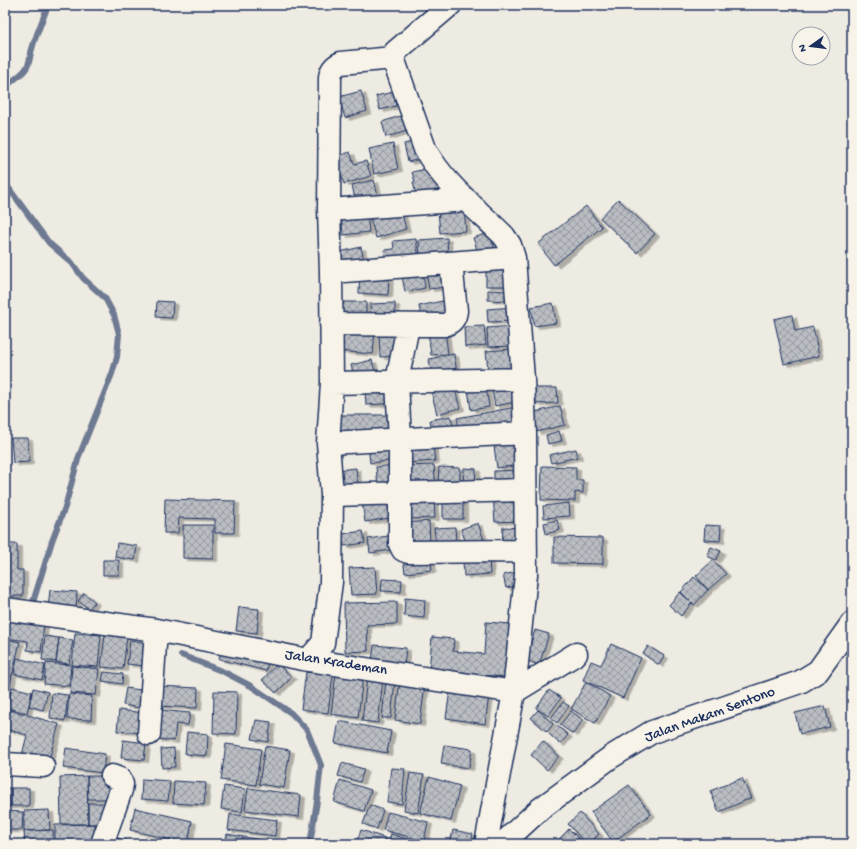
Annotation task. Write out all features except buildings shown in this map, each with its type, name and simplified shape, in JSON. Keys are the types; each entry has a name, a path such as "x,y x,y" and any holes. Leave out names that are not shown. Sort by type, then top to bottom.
{"street":[{"path":"450,5 395,52 394,58 425,149 438,170 504,236 510,245 514,258 523,379 525,433 525,587 514,692 486,844"},
{"path":"308,660 323,643 331,582 332,495 328,443 332,383 329,210 330,77 331,71 335,66 341,63 394,58"},
{"path":"329,210 467,200"},
{"path":"331,272 514,258"},
{"path":"331,324 444,326 450,323 455,318 456,311 451,263"},
{"path":"408,326 397,381 400,440 400,544 403,550 408,552 526,551"},
{"path":"332,383 523,379"},
{"path":"328,443 525,433"},
{"path":"332,495 525,490"},
{"name":"Jalan Krademan","path":"5,609 156,630 308,660 514,692"},
{"name":"Jalan Makam Sentono","path":"502,844 540,809 611,756 652,732 800,682 818,671 852,623"},
{"path":"149,734 156,630"},
{"path":"514,692 576,654"},
{"path":"5,764 43,766"},
{"path":"102,844 122,784 120,779 112,776"}],"waterway":[{"path":"5,92 9,84 22,74 28,65 34,43 48,5"},
{"path":"5,183 49,243 72,263 83,278 105,298 114,315 119,334 117,357 112,374 79,456 65,507 52,541 33,602"},
{"path":"181,655 224,672 251,686 291,713 307,730 321,765 310,844"}]}
